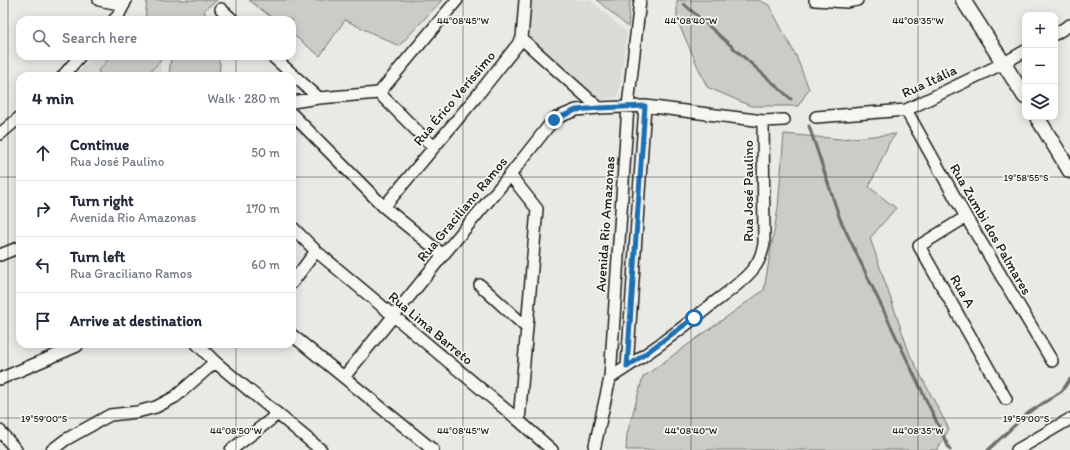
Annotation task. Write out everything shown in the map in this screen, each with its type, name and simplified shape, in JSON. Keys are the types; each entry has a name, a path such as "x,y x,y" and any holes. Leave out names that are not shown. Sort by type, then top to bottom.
{"main road":[{"path":"963,0 1022,93"},
{"path":"1039,120 1070,171"}],"street":[{"path":"99,0 125,3 117,16"},
{"path":"296,101 318,98 379,94 457,0"},
{"path":"525,0 522,39 599,108"},
{"name":"Avenida Rio Amazonas","path":"594,450 610,378 628,106 640,0"},
{"path":"815,0 850,1"},
{"path":"221,9 229,16"},
{"path":"1058,32 1069,26"},
{"name":"Rua Érico Veríssimo","path":"384,207 476,97 522,39"},
{"name":"Rua Itália","path":"816,117 906,110 1004,63 1022,53"},
{"path":"67,72 77,60"},
{"path":"276,60 290,72"},
{"path":"296,78 318,98"},
{"path":"379,94 433,147"},
{"path":"628,106 645,106 763,121 784,120"},
{"name":"Rua Graciliano Ramos","path":"344,377 554,120 576,110 628,106"},
{"path":"627,367 645,106"},
{"name":"Rua Zumbi dos Palmares","path":"906,110 966,217 1052,361"},
{"path":"296,118 384,207 443,255"},
{"name":"Rua José Paulino","path":"610,378 694,318 741,281 753,269 760,258 764,244 763,121"},
{"path":"0,134 16,122"},
{"path":"510,175 537,209 519,421"},
{"name":"Rua A","path":"966,217 920,246 1006,399"},
{"name":"Rua Lima Barreto","path":"296,231 316,251 552,450"},
{"path":"0,255 16,249"},
{"path":"296,278 316,251"},
{"path":"480,286 527,328"},
{"path":"296,339 433,450"},
{"path":"0,380 72,348"},
{"path":"201,348 321,450"},
{"path":"52,450 65,440 110,415 138,412 156,407 175,397 216,362"},
{"path":"231,450 278,414"},
{"path":"1018,450 1070,420"},
{"path":"0,431 16,450"}],"shaded area":[{"path":"147,0 217,0 204,10 206,16 145,16"},
{"path":"249,0 442,0 399,46 345,20 320,56 296,37 296,16 270,16"},
{"path":"531,0 590,0 627,33 618,97 601,100 528,35"},
{"path":"597,0 630,0 628,27"},
{"path":"677,0 758,0 769,5 796,56 809,89 798,106 751,106 707,87 677,20"},
{"path":"89,60 161,60 160,72 79,72"},
{"path":"108,60 161,61 149,72 98,71"},
{"path":"171,60 218,60 220,64 219,72 169,72"},
{"path":"784,134 840,139 896,134 889,143 869,187 896,208 870,238 910,355 949,429 937,450 626,450 627,434 643,377 764,290 778,208"}],"waterway":[{"path":"684,4 791,99"},
{"path":"809,126 840,219 950,450"},
{"path":"988,450 1028,413 1062,391 1070,379"}],"route":[{"path":"554,120 576,110 645,106 627,367 694,318"}]}
